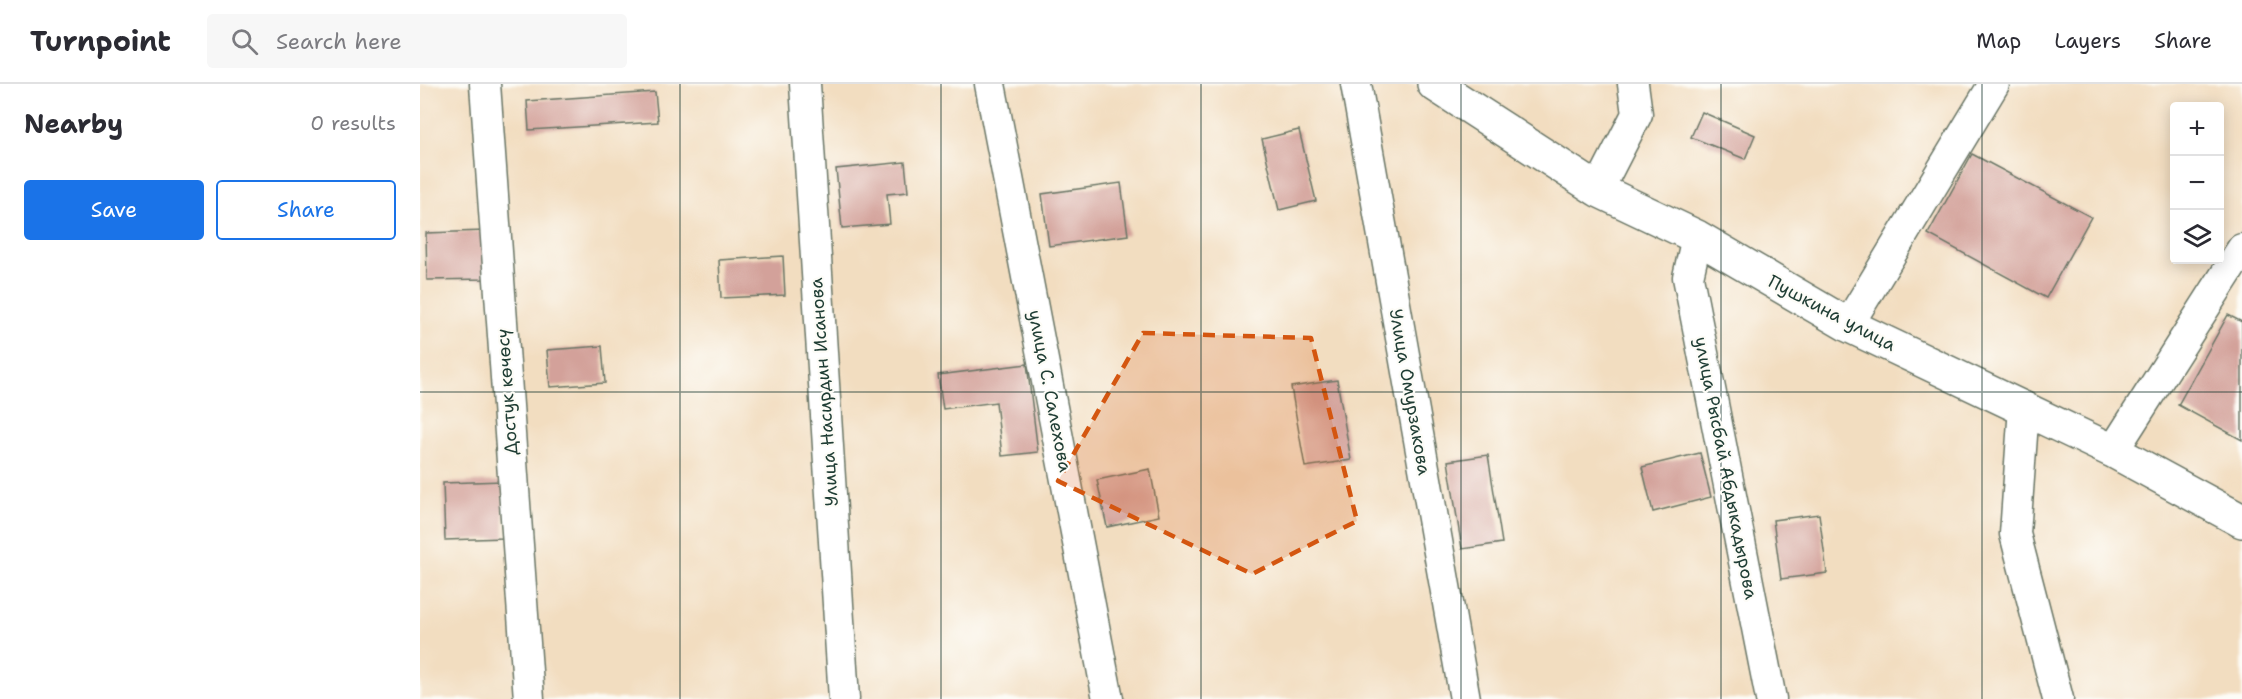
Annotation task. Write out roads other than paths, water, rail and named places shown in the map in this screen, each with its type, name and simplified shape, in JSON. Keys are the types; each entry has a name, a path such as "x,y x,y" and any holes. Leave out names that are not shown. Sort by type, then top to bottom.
{"highway":[{"name":"Пушкина улица","path":"1434,84 1598,190 1697,237 1848,326 2024,407 2113,451 2242,521"}],"street":[{"name":"Достук көчөсү","path":"485,84 529,699"},
{"name":"Улица Насирдин Исанова","path":"805,84 844,699"},
{"name":"улица С. Салехова","path":"990,84 1108,699"},
{"name":"Улица Омурзакова","path":"1356,84 1465,699"},
{"path":"1598,190 1637,114 1633,84"},
{"path":"1848,326 1994,84"},
{"name":"улица Рысбай Абдыкадырова","path":"1697,237 1688,277 1771,699"},
{"path":"2113,451 2242,249"},
{"path":"2024,407 2015,534 2058,699"}]}
